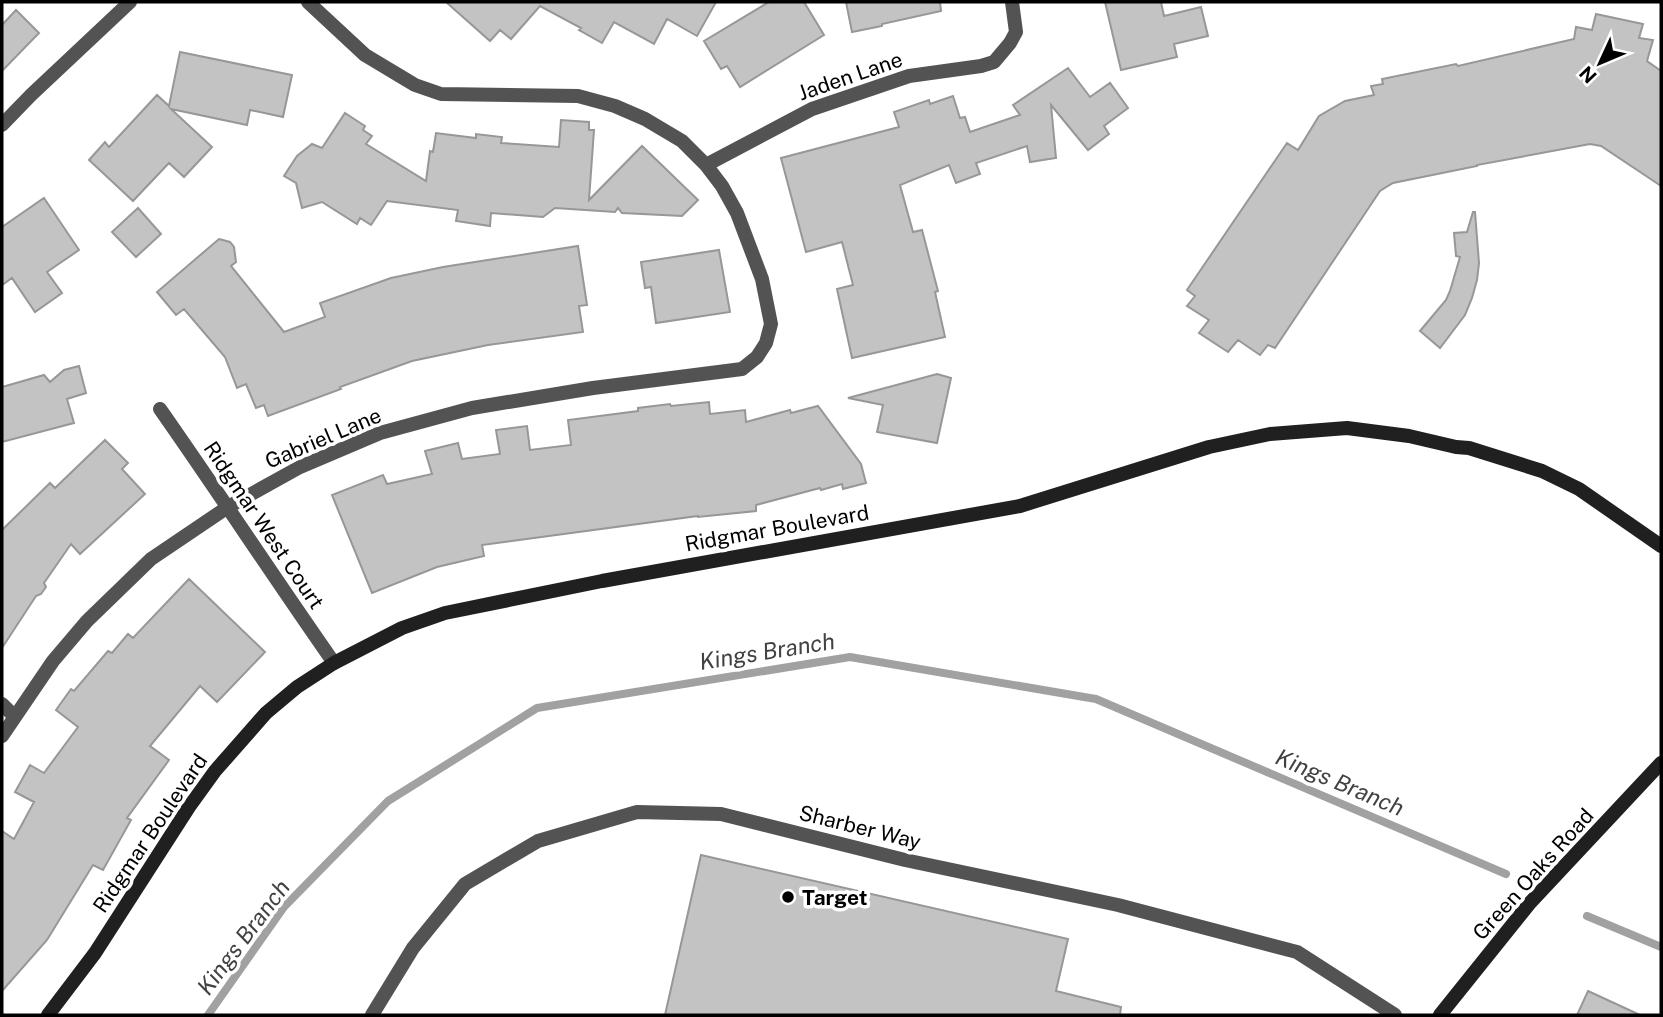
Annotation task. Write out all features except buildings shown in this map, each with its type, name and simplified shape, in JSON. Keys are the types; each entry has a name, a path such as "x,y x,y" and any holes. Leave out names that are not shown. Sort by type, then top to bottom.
{"street":[{"path":"2,125 30,95 130,2"},
{"path":"308,2 365,55 415,85 441,94 578,96 615,106 645,119 682,141 706,165"},
{"name":"Jaden Lane","path":"706,165 812,109 909,76 994,62 1016,32 1012,2"},
{"name":"Gabriel Lane","path":"2,736 53,661 96,612 151,559 228,507 300,467 380,433 472,408 593,388 742,369 757,357 766,343 771,324 762,279 737,213 706,165"},
{"name":"Ridgmar West Court","path":"160,409 267,569 334,663"},
{"name":"Ridgmar Boulevard","path":"48,1015 95,953 189,807 215,771 266,713 297,687 334,663 402,628 445,613 602,581 1020,506 1209,447 1270,434 1347,428 1409,436 1469,448 1542,471 1579,489 1661,546"},
{"path":"2,704 14,716"},
{"name":"Green Oaks Road","path":"1440,1015 1529,904 1661,763"},
{"name":"Sharber Way","path":"372,1015 413,948 465,884 538,841 637,812 721,814 905,860 1118,905 1297,952 1395,1015"}],"waterway":[{"name":"Kings Branch","path":"208,1015 284,907 388,801 537,708 850,657 1096,699 1506,874"},
{"name":"Kings Branch","path":"1587,916 1661,947"}],"place":[{"name":"Target","path":"788,897"}]}
